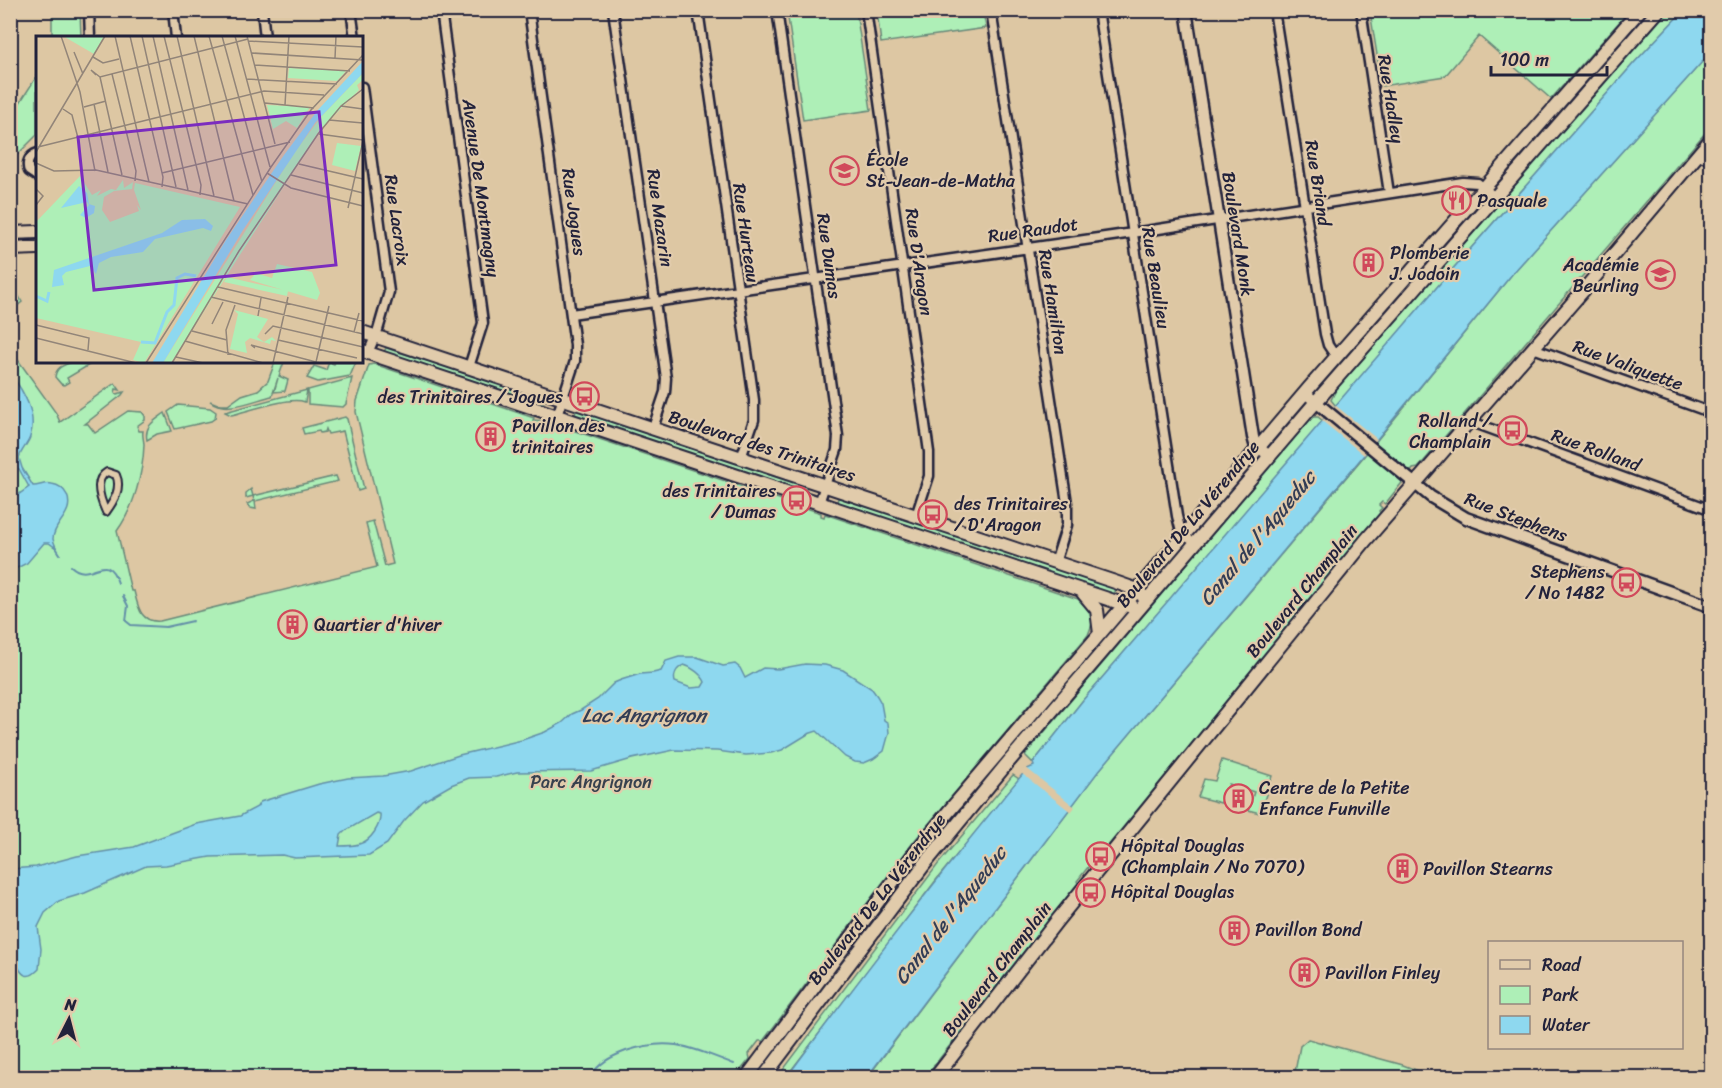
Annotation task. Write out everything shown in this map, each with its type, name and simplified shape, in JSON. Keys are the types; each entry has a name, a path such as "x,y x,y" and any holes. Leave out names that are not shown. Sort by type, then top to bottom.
{"main road":[{"name":"Boulevard De La Vérendrye","path":"746,1077 919,848 1305,393 1640,10"},
{"name":"Boulevard De La Vérendrye","path":"763,1077 935,851 1269,456 1659,10"},
{"name":"Boulevard Champlain","path":"935,1077 1056,922 1414,483 1588,285 1711,140"},
{"path":"10,233 36,232"},
{"path":"10,249 36,248"},
{"name":"Boulevard des Trinitaires","path":"363,332 1055,563 1136,591 1148,600"},
{"name":"Boulevard des Trinitaires","path":"365,352 1139,610"},
{"path":"1080,590 1097,610 1100,634"}],"street":[{"path":"89,10 90,36"},
{"path":"173,10 176,36"},
{"path":"262,10 265,36"},
{"path":"351,10 355,36"},
{"name":"Avenue De Montmagny","path":"441,10 483,323 469,368"},
{"name":"Rue Jogues","path":"529,10 576,353 557,416"},
{"name":"Rue Mazarin","path":"613,10 667,385 653,429"},
{"name":"Rue Hurteau","path":"698,10 754,407 752,426 741,458"},
{"name":"Rue Dumas","path":"777,10 838,436 837,450 819,503"},
{"name":"Rue D'Aragon","path":"866,10 930,461 927,484 916,516"},
{"name":"Rue Hamilton","path":"991,10 1068,511 1067,525 1055,563"},
{"name":"Rue Beaulieu","path":"1098,10 1175,506 1178,524 1184,535"},
{"name":"Boulevard Monk","path":"1186,10 1252,437 1259,448"},
{"name":"Rue Briand","path":"1274,10 1325,334 1328,345 1336,357"},
{"name":"Rue Hadley","path":"1361,10 1389,193"},
{"name":"Rue Lacroix","path":"363,94 389,283 388,298 376,336 365,352"},
{"path":"36,154 27,164 29,171 36,176"},
{"path":"1696,155 1712,159"},
{"name":"Rue Raudot","path":"571,314 1132,233 1467,181 1478,183 1485,188"},
{"path":"1485,188 1495,197"},
{"name":"Rue Valiquette","path":"1533,348 1712,413"},
{"name":"Rue Stephens","path":"1305,393 1414,483 1443,505 1466,518 1712,607"},
{"name":"Rue Rolland","path":"1469,421 1712,510"},
{"path":"1259,448 1269,456"},
{"path":"112,472 116,475 119,484 105,512 100,497 99,483 103,475 112,472"},
{"path":"1184,535 1195,544"}],"green space":[{"path":"1370,10 1629,11 1551,99 1479,36 1445,76 1382,86"},
{"path":"80,11 81,36 52,36 52,12"},
{"path":"787,11 856,11 871,110 803,120"},
{"path":"877,11 983,11 986,28 881,43"},
{"path":"1668,11 1683,11 1634,63 1443,280 1336,406 1331,400 1337,388"},
{"path":"1711,52 1711,126 1418,468 1413,469 1385,504 1382,502 1379,505 1382,508 1380,513 1107,847 1101,848 1077,881 1078,883 925,1077 867,1078 1096,774 1365,455 1513,273"},
{"path":"36,78 36,136 11,161 11,113"},
{"name":"Parc Angrignon","path":"10,290 14,295 17,293 22,302 11,311 13,353 60,422 115,383 120,390 116,389 115,393 124,392 122,395 85,424 88,424 95,433 128,411 142,412 145,416 145,420 137,426 139,431 143,431 144,443 140,478 133,501 117,531 131,591 134,591 141,612 153,621 377,567 366,523 373,521 385,566 393,564 356,412 357,401 369,365 374,364 534,418 533,420 545,421 821,513 821,516 824,517 825,514 1078,599 1091,613 1092,624 1088,635 915,840 763,1041 759,1041 749,1054 750,1059 735,1077 11,1077"},
{"path":"386,348 423,360 441,363 545,397 542,407 383,354"},
{"path":"70,363 92,363 67,378 69,382 64,385 55,377 61,367"},
{"path":"275,363 284,363 279,376 288,380 285,391 274,392 278,378 272,396 232,406 217,405 210,401 228,405 242,395 258,390 268,381"},
{"path":"329,363 356,363 350,376 318,382 307,378 314,366 326,370"},
{"path":"352,378 346,404 343,407 308,404 308,390"},
{"path":"307,390 305,402 279,402 231,415 225,412"},
{"path":"178,405 210,408 216,412 215,418 211,421 175,429 168,412"},
{"path":"577,407 807,484 804,494 574,418"},
{"path":"165,413 172,431 157,434 147,440 148,427"},
{"path":"345,417 364,489 358,491 343,431 328,434 326,429 325,432 304,434 302,428"},
{"path":"1312,417 1318,417 1323,421 1083,700 1033,763 1025,755"},
{"path":"336,476 338,481 255,501 256,509 250,508 247,504 254,501 253,496"},
{"path":"251,489 253,496 246,498 246,493"},
{"path":"839,495 1117,587 1113,597 836,505"},
{"path":"1222,760 1272,776 1260,813 1248,810 1254,792 1229,784 1221,803 1198,797 1204,779 1215,781"},
{"path":"1013,775 1019,779 937,879 786,1077 777,1078 939,863"},
{"path":"1308,1039 1403,1065 1434,1077 1294,1077 1300,1046"}],"water":[{"name":"Canal de l'Aqueduc","path":"1683,11 1711,11 1711,52 1513,273 1364,455 1097,773 867,1077 786,1078 934,883 1027,769 1034,766 1033,763 1083,700 1443,280 1634,63"},
{"path":"11,374 31,411 30,437 19,458 22,468 33,486 47,483 57,485 67,495 69,502 66,513 54,533 56,548 49,543 44,543 27,563 11,571 11,500 29,487 19,469 11,464"},
{"name":"Lac Angrignon","path":"679,657 697,657 723,666 735,664 745,678 763,668 778,669 805,664 825,665 843,670 872,689 881,703 889,733 884,751 864,763 855,762 845,757 817,731 782,750 771,753 746,755 717,751 674,750 591,771 517,772 496,777 469,778 423,801 387,844 369,855 295,858 282,855 210,857 146,866 85,893 59,901 45,913 38,927 41,949 39,969 28,976 20,970 15,956 10,915 11,869 36,867 77,856 134,847 196,824 240,816 257,807 260,802 319,784 348,778 383,776 411,771 459,755 522,740 562,723 572,714 598,699 614,683 640,674 661,671 666,661","holes":["684,665 702,677 705,682 702,687 691,688 675,682 676,672","376,813 380,814 379,823 367,840 357,845 339,846 341,835 345,831"]}],"pier":[{"path":"1335,405 1377,439 1364,455 1322,421"},
{"path":"1025,767 1075,807 1071,812 1021,773"}],"waterway":[{"path":"55,546 60,554"},
{"path":"71,566 78,571 85,572 103,567 108,568 118,583"},
{"path":"123,596 128,606 126,621 131,625 166,627 193,621"},
{"path":"589,1078 605,1061 626,1051 656,1044 693,1049 734,1064"}],"place":[{"name":"École St-Jean-de-Matha","path":"845,170"},
{"name":"Pasquale","path":"1456,201"},
{"name":"Plomberie J. Jodoin","path":"1369,263"},
{"name":"Académie Beurling","path":"1660,275"},
{"name":"des Trinitaires / Jogues","path":"584,397"},
{"name":"Rolland / Champlain","path":"1512,431"},
{"name":"Pavillon des trinitaires","path":"491,436"},
{"name":"des Trinitaires / Dumas","path":"797,501"},
{"name":"des Trinitaires / D'Aragon","path":"933,514"},
{"name":"Stephens / No 1482","path":"1626,582"},
{"name":"Quartier d'hiver","path":"293,625"},
{"name":"Centre de la Petite Enfance Funville","path":"1238,798"},
{"name":"Hôpital Douglas (Champlain / No 7070)","path":"1100,856"},
{"name":"Pavillon Stearns","path":"1402,869"},
{"name":"Hôpital Douglas","path":"1090,892"},
{"name":"Pavillon Bond","path":"1234,930"},
{"name":"Pavillon Finley","path":"1304,973"}]}
